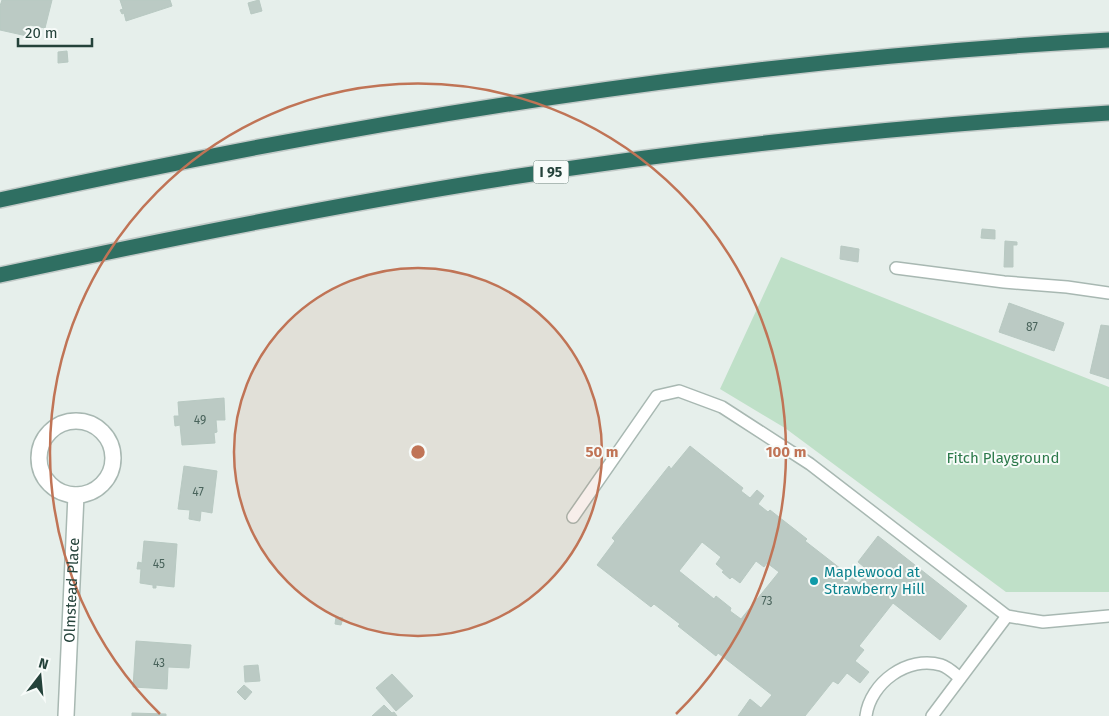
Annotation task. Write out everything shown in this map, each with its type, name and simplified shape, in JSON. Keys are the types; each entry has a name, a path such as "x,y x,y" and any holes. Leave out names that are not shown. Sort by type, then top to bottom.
{"highway":[{"path":"0,200 290,140 473,108 561,95 824,62 1001,46 1109,40"},
{"name":"I 95","path":"0,275 314,211 577,168 836,136 1109,113"}],"street":[{"path":"76,421 91,424 104,433 112,446 113,462 112,469 104,482 92,491 76,495 62,492 49,483 41,469 40,454 44,439 49,433 61,424 76,421"},
{"name":"Olmstead Place","path":"66,716 76,495"}],"lane":[{"path":"896,268 1109,293"},
{"path":"573,517 657,396 679,391 722,407 810,464 1007,616 1043,622 1109,616"},
{"path":"932,716 1007,616"},
{"path":"866,716 873,696 883,682 897,671 916,665 943,665 960,678"}],"green space":[{"name":"Fitch Playground","path":"781,257 1109,387 1109,592 1006,592 785,428 720,389"}],"building":[{"path":"2,0 52,0 45,28 30,25 27,36 0,30 0,6"},
{"path":"120,0 170,0 172,6 126,21 124,13 122,14 120,10 123,9"},
{"path":"259,0 262,11 251,14 248,3"},
{"path":"67,51 68,62 58,63 58,52"},
{"path":"982,229 995,230 995,239 981,238"},
{"path":"1005,241 1017,242 1017,245 1013,245 1013,267 1004,267"},
{"path":"841,246 859,249 858,262 840,259"},
{"path":"1009,303 1064,323 1054,351 999,332"},
{"path":"1101,325 1109,326 1109,379 1090,373"},
{"path":"224,398 225,420 216,420 217,432 214,433 215,443 182,445 180,425 175,426 174,416 179,416 178,402"},
{"name":"Maplewood at Strawberry Hill","path":"690,446 743,488 741,491 750,498 757,490 764,496 758,504 768,512 770,510 807,539 805,541 859,583 869,571 858,562 878,536 967,606 940,640 893,603 859,646 864,650 855,661 869,672 860,683 847,673 838,684 833,681 805,716 738,716 750,699 761,708 772,695 718,653 716,656 654,604 651,607 597,565 615,541 612,538 669,466 671,469","holes":["702,542 721,557 716,564 730,579 732,577 740,583 756,561 764,567 767,563 779,572 741,619 730,611 731,608 716,596 714,599 679,571"]},
{"path":"184,466 217,471 212,513 201,511 200,521 189,519 190,510 178,509"},
{"path":"144,541 177,544 174,587 156,585 156,588 153,588 153,585 140,583 141,569 137,569 138,562 142,563"},
{"path":"336,617 343,618 341,625 335,624"},
{"path":"136,641 191,645 189,668 168,667 167,689 133,687"},
{"path":"258,665 260,681 245,682 244,666"},
{"path":"392,674 413,696 396,711 376,688"},
{"path":"244,685 252,692 245,700 237,692"},
{"path":"384,705 392,713 394,712 397,716 372,716"},
{"path":"132,713 166,714 166,716 132,716"}],"place":[{"name":"Maplewood at Strawberry Hill","path":"814,581"}]}
